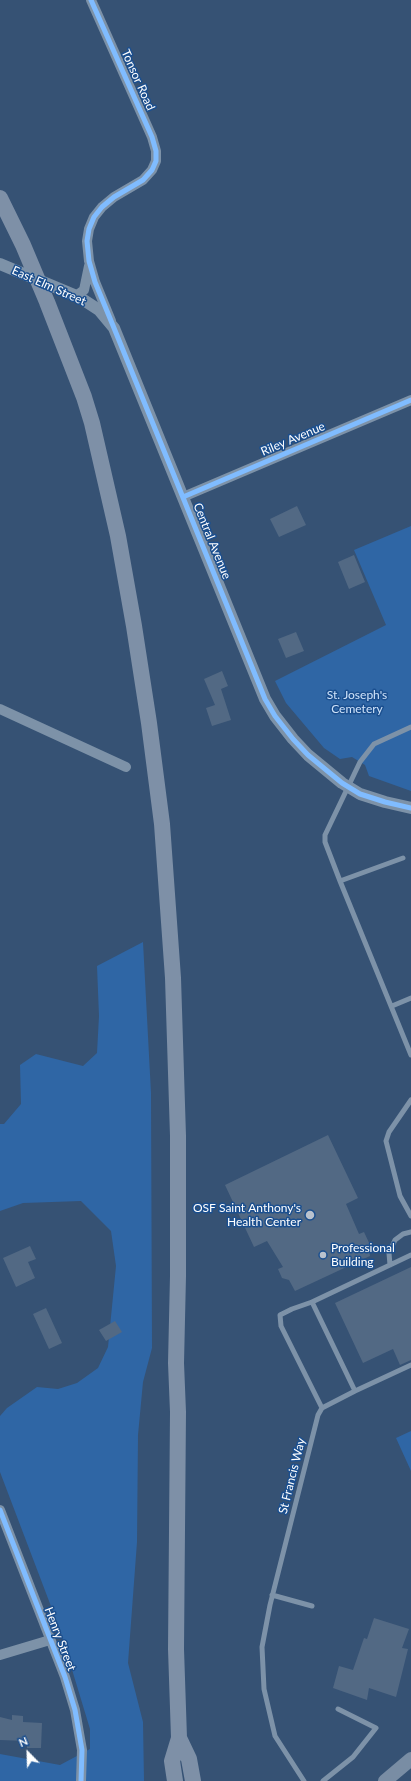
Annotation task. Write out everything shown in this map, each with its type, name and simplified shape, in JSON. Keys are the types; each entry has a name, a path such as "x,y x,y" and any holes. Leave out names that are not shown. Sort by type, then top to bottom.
{"highway":[{"path":"0,198 47,302 84,397 92,423 118,536 134,626 149,723 162,824 173,978 178,1136 176,1649 179,1738 172,1761 175,1781"},
{"path":"179,1738 189,1759 192,1781"}],"main road":[{"path":"385,1781 411,1759"}],"street":[{"name":"Tonsor Road","path":"91,0 152,137 156,161 152,170"},
{"name":"Central Avenue","path":"152,170 143,180 114,197 102,207 94,217 89,229 87,241 95,282 265,699 282,726 322,768 360,794 411,808"},
{"name":"Central Avenue","path":"78,297 84,290 90,262"},
{"name":"East Elm Street","path":"0,264 78,297 99,310 114,328"},
{"name":"Riley Avenue","path":"183,497 411,400"},
{"path":"0,709 126,767"},
{"name":"Henry Street","path":"0,1510 75,1710 82,1750 81,1781"},
{"path":"0,1655 50,1640"}],"lane":[{"path":"411,727 374,744 360,762 325,835 325,842 340,881 411,1055"},
{"path":"340,881 403,858"},
{"path":"392,1006 411,998"},
{"path":"411,1100 389,1132 386,1141 400,1196 411,1216"},
{"path":"390,1265 389,1253 395,1240 403,1234 411,1232"},
{"path":"411,1255 312,1302 280,1315 281,1326 322,1408 411,1365"},
{"path":"312,1302 355,1391"},
{"name":"St Francis Way","path":"304,1781 275,1736 264,1689 262,1647 272,1595 318,1415 322,1408"},
{"path":"272,1595 312,1606"},
{"path":"323,1781 353,1757 376,1728 338,1709"}],"green space":[{"name":"St. Joseph's Cemetery","path":"411,526 411,791 369,776 365,765 352,757 340,759 324,748 286,703 275,681 386,625 354,550"},
{"path":"143,942 151,1093 152,1348 143,1382 138,1435 137,1542 128,1663 143,1722 144,1781 0,1781 0,1754 60,1765 90,1749 90,1729 60,1630 0,1472 0,1416 7,1408 37,1387 58,1389 77,1383 98,1368 108,1347 116,1266 111,1231 81,1201 23,1203 0,1211 0,1124 4,1124 21,1104 20,1065 36,1054 83,1066 97,1053 99,1016 97,966"},
{"path":"411,1431 411,1471 396,1438"}],"building":[{"path":"297,506 306,525 279,537 270,519"},
{"path":"354,555 365,582 349,589 338,562"},
{"path":"296,632 304,651 286,658 278,639"},
{"path":"222,671 228,686 221,689 231,720 212,726 206,708 215,705 204,679"},
{"path":"328,1135 358,1198 346,1204 359,1234 364,1232 371,1247 369,1250 370,1256 295,1291 289,1280 282,1278 278,1269 283,1267 267,1241 254,1247 225,1185"},
{"path":"30,1246 36,1259 28,1262 35,1278 16,1287 3,1258"},
{"path":"411,1267 411,1360 400,1365 393,1349 363,1363 335,1303"},
{"path":"46,1308 62,1343 49,1349 33,1314"},
{"path":"115,1321 122,1332 106,1341 99,1330"},
{"path":"374,1618 409,1629 402,1648 408,1649 396,1697 369,1688 367,1700 333,1688 339,1666 353,1670 364,1638 367,1639"},
{"path":"12,1715 23,1716 23,1722 42,1723 41,1748 27,1748 27,1741 0,1740 0,1717 12,1720"}],"cycle path":[{"path":"91,0 152,137 156,151 156,161 152,170 143,180 114,197 102,207 94,217 89,229 87,241 89,261 95,282 265,699 275,716 308,755 342,783 360,794 411,808"},
{"path":"183,497 411,400"},
{"path":"0,1510 65,1677 75,1710 82,1750 81,1781"}],"place":[{"name":"OSF Saint Anthony's Health Center","path":"310,1215"},
{"name":"Professional Building","path":"323,1255"}]}
